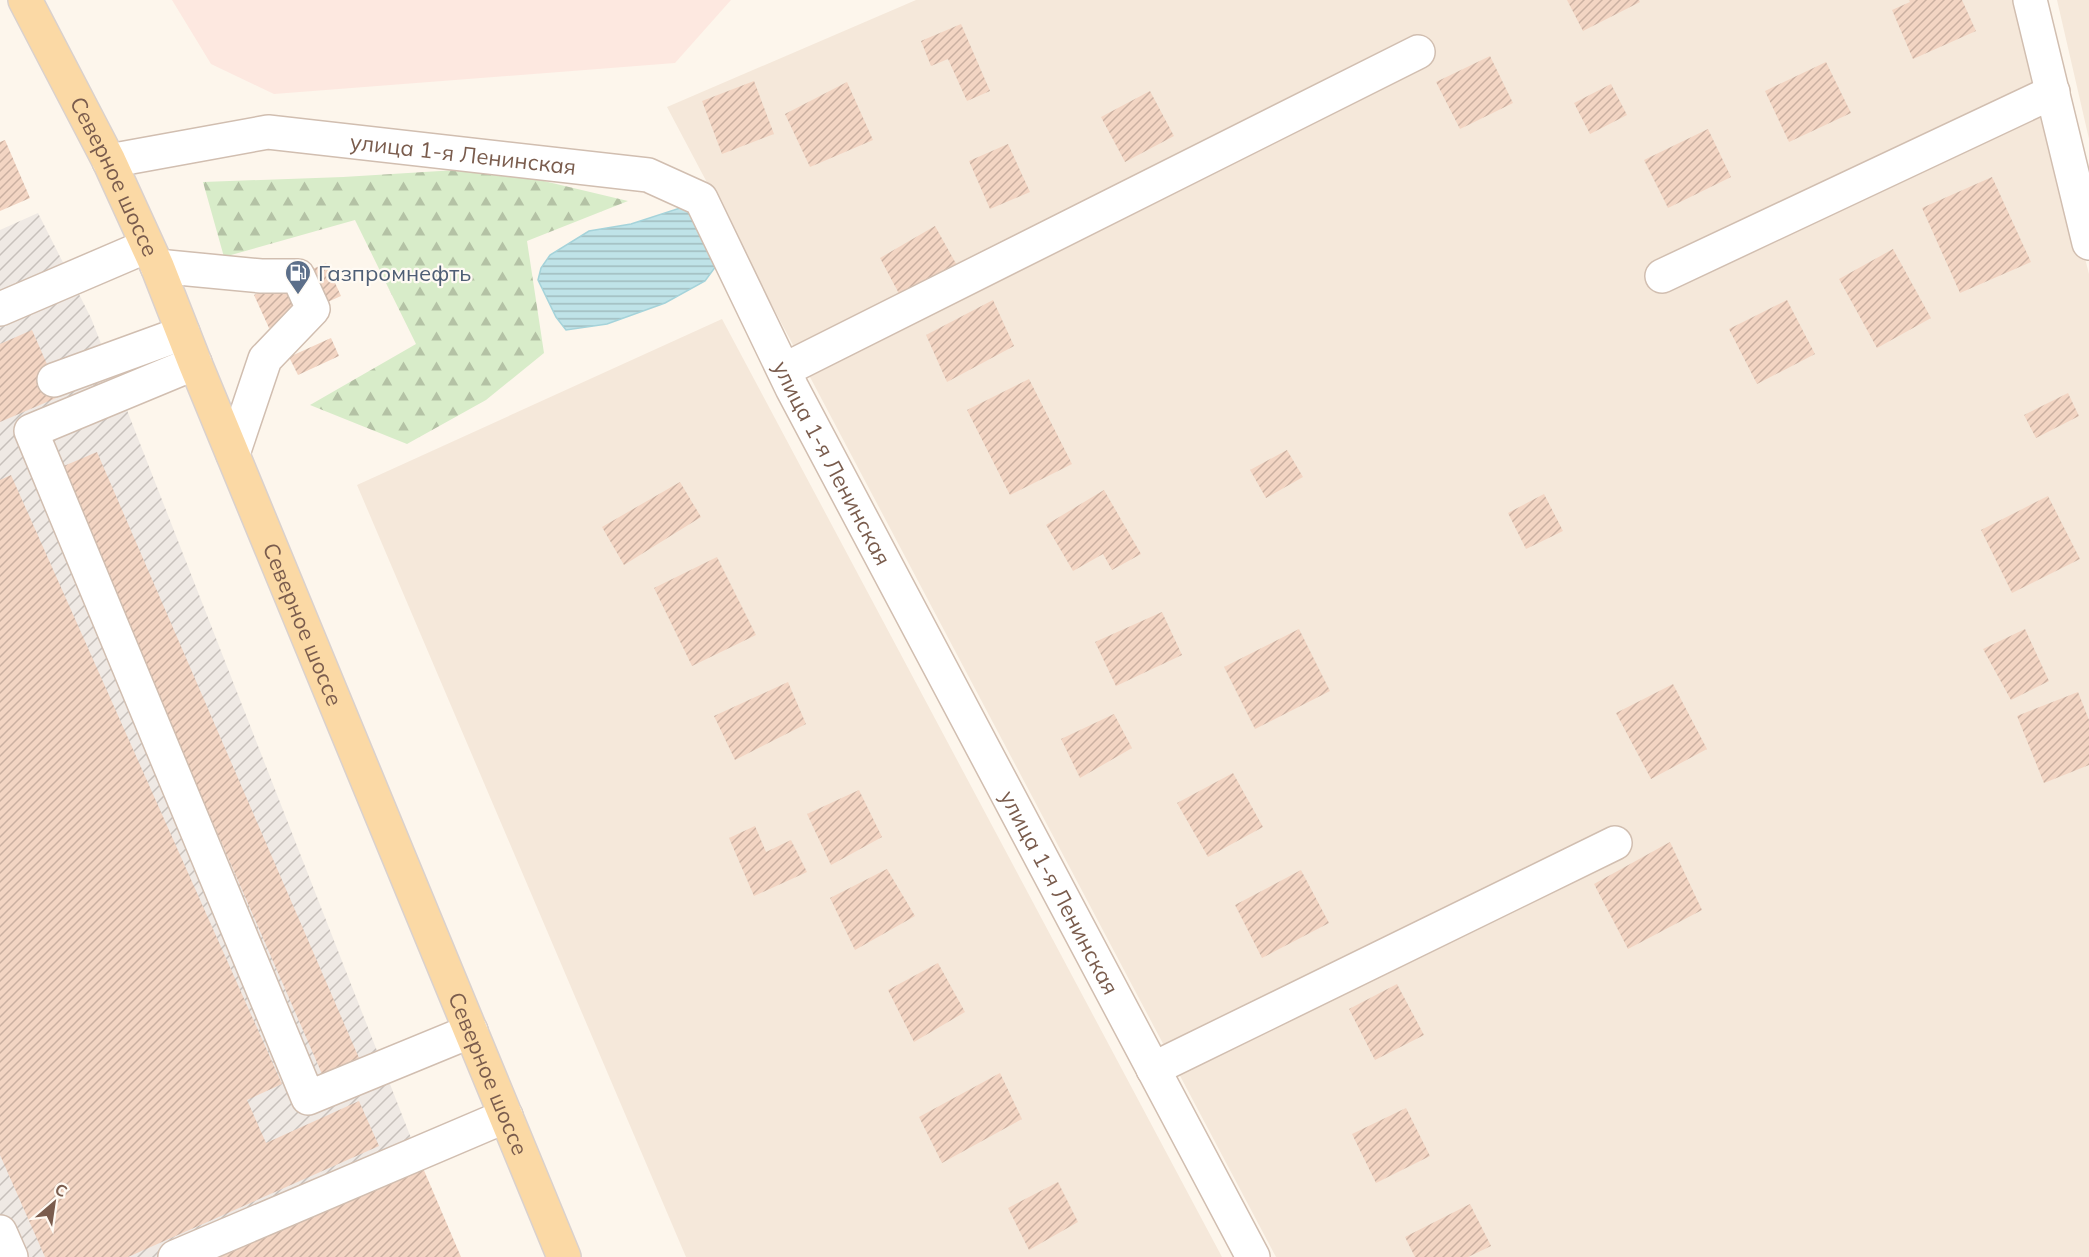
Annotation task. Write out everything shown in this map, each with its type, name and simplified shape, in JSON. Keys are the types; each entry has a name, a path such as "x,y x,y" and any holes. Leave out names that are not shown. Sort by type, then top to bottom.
{"main road":[{"name":"Северное шоссе","path":"25,0 109,161 152,256 564,1257"}],"street":[{"path":"2030,0 2089,243"},
{"path":"784,370 1418,52"},
{"path":"1662,276 2053,92"},
{"name":"улица 1-я Ленинская","path":"109,161 268,132 648,175 701,199 784,370 1252,1257"},
{"path":"0,309 152,256 261,276 298,276 313,309 265,359 232,454"},
{"path":"54,380 189,348"},
{"path":"189,348 31,431 35,442 308,1098 471,1031"},
{"path":"1153,1069 1615,843"},
{"path":"175,1257 506,1116"},
{"path":"0,1232 11,1257"}],"shaded area":[{"path":"172,0 731,0 675,63 274,94 211,64"},
{"path":"916,0 2019,0 2089,274 2089,1257 1276,1257 667,107"},
{"path":"2057,0 2089,0 2089,139"},
{"path":"38,213 91,318 420,1161 196,1257 0,1257 0,230"},
{"path":"722,319 1222,1257 686,1257 357,485"}],"green space":[{"path":"489,168 628,201 527,241 544,353 486,400 407,444 310,405 416,344 355,220 224,257 203,182 343,177"}],"water":[{"path":"683,207 695,218 719,262 705,281 665,303 607,324 566,330 556,317 538,280 541,268 550,255 589,231 631,224"}],"building":[{"path":"1567,0 1639,0 1640,2 1583,31"},
{"path":"1909,0 1962,0 1976,31 1913,59 1892,10 1910,2"},
{"path":"961,24 990,91 967,101 948,59 931,66 921,41"},
{"path":"1490,56 1513,103 1460,129 1436,82"},
{"path":"1826,62 1851,113 1789,142 1765,91"},
{"path":"754,81 774,134 722,154 702,101"},
{"path":"847,82 873,140 810,167 785,114"},
{"path":"1611,84 1627,115 1590,134 1574,103"},
{"path":"1150,91 1174,136 1125,162 1101,117"},
{"path":"1708,129 1731,177 1668,208 1644,160"},
{"path":"5,140 30,198 0,211 0,142"},
{"path":"1008,144 1030,192 990,209 969,161"},
{"path":"1992,177 2031,262 1960,293 1922,208"},
{"path":"935,226 959,269 904,303 880,258"},
{"path":"1893,249 1931,318 1877,348 1839,279"},
{"name":"Газпромнефть","path":"326,263 341,296 269,328 254,295"},
{"path":"993,300 1014,346 947,382 926,335"},
{"path":"1787,300 1815,354 1757,384 1729,329"},
{"path":"32,330 61,396 0,422 0,344"},
{"path":"331,338 339,356 298,375 289,357"},
{"path":"1029,379 1072,464 1010,495 967,410"},
{"path":"2068,393 2079,416 2036,438 2024,415"},
{"path":"1287,450 1303,477 1266,498 1250,470"},
{"path":"97,452 359,1058 322,1074 59,468"},
{"path":"11,475 282,1084 247,1100 266,1143 359,1101 379,1146 128,1257 45,1257 0,1155 0,480"},
{"path":"680,482 701,517 624,565 602,527"},
{"path":"1104,490 1141,554 1112,570 1103,554 1073,571 1046,525"},
{"path":"1544,494 1563,531 1526,549 1508,513"},
{"path":"2048,496 2080,559 2012,593 1981,530"},
{"path":"717,557 756,635 692,666 654,588"},
{"path":"1162,612 1182,655 1116,686 1095,642"},
{"path":"1299,629 1330,691 1255,729 1224,667"},
{"path":"2025,629 2049,681 2011,700 1983,649"},
{"path":"788,682 806,724 735,760 714,716"},
{"path":"1673,684 1707,749 1651,779 1616,713"},
{"path":"2078,692 2089,720 2089,765 2044,783 2017,716"},
{"path":"1114,714 1132,748 1080,778 1061,739"},
{"path":"1233,773 1263,827 1208,857 1177,803"},
{"path":"859,790 882,837 831,865 807,814"},
{"path":"755,826 766,852 791,840 807,872 754,896 729,838"},
{"path":"1670,842 1702,910 1628,949 1594,884"},
{"path":"887,869 915,916 855,950 830,898"},
{"path":"1301,870 1329,923 1262,958 1235,905"},
{"path":"938,963 965,1012 914,1042 888,990"},
{"path":"1397,984 1424,1035 1375,1060 1349,1009"},
{"path":"1000,1073 1022,1119 942,1163 919,1117"},
{"path":"1406,1108 1430,1156 1376,1183 1352,1134"},
{"path":"420,1161 461,1257 197,1257"},
{"path":"1058,1182 1078,1222 1029,1250 1008,1208"},
{"path":"1470,1204 1491,1246 1468,1257 1415,1257 1405,1237"}],"place":[{"name":"Газпромнефть","path":"298,296"}]}
